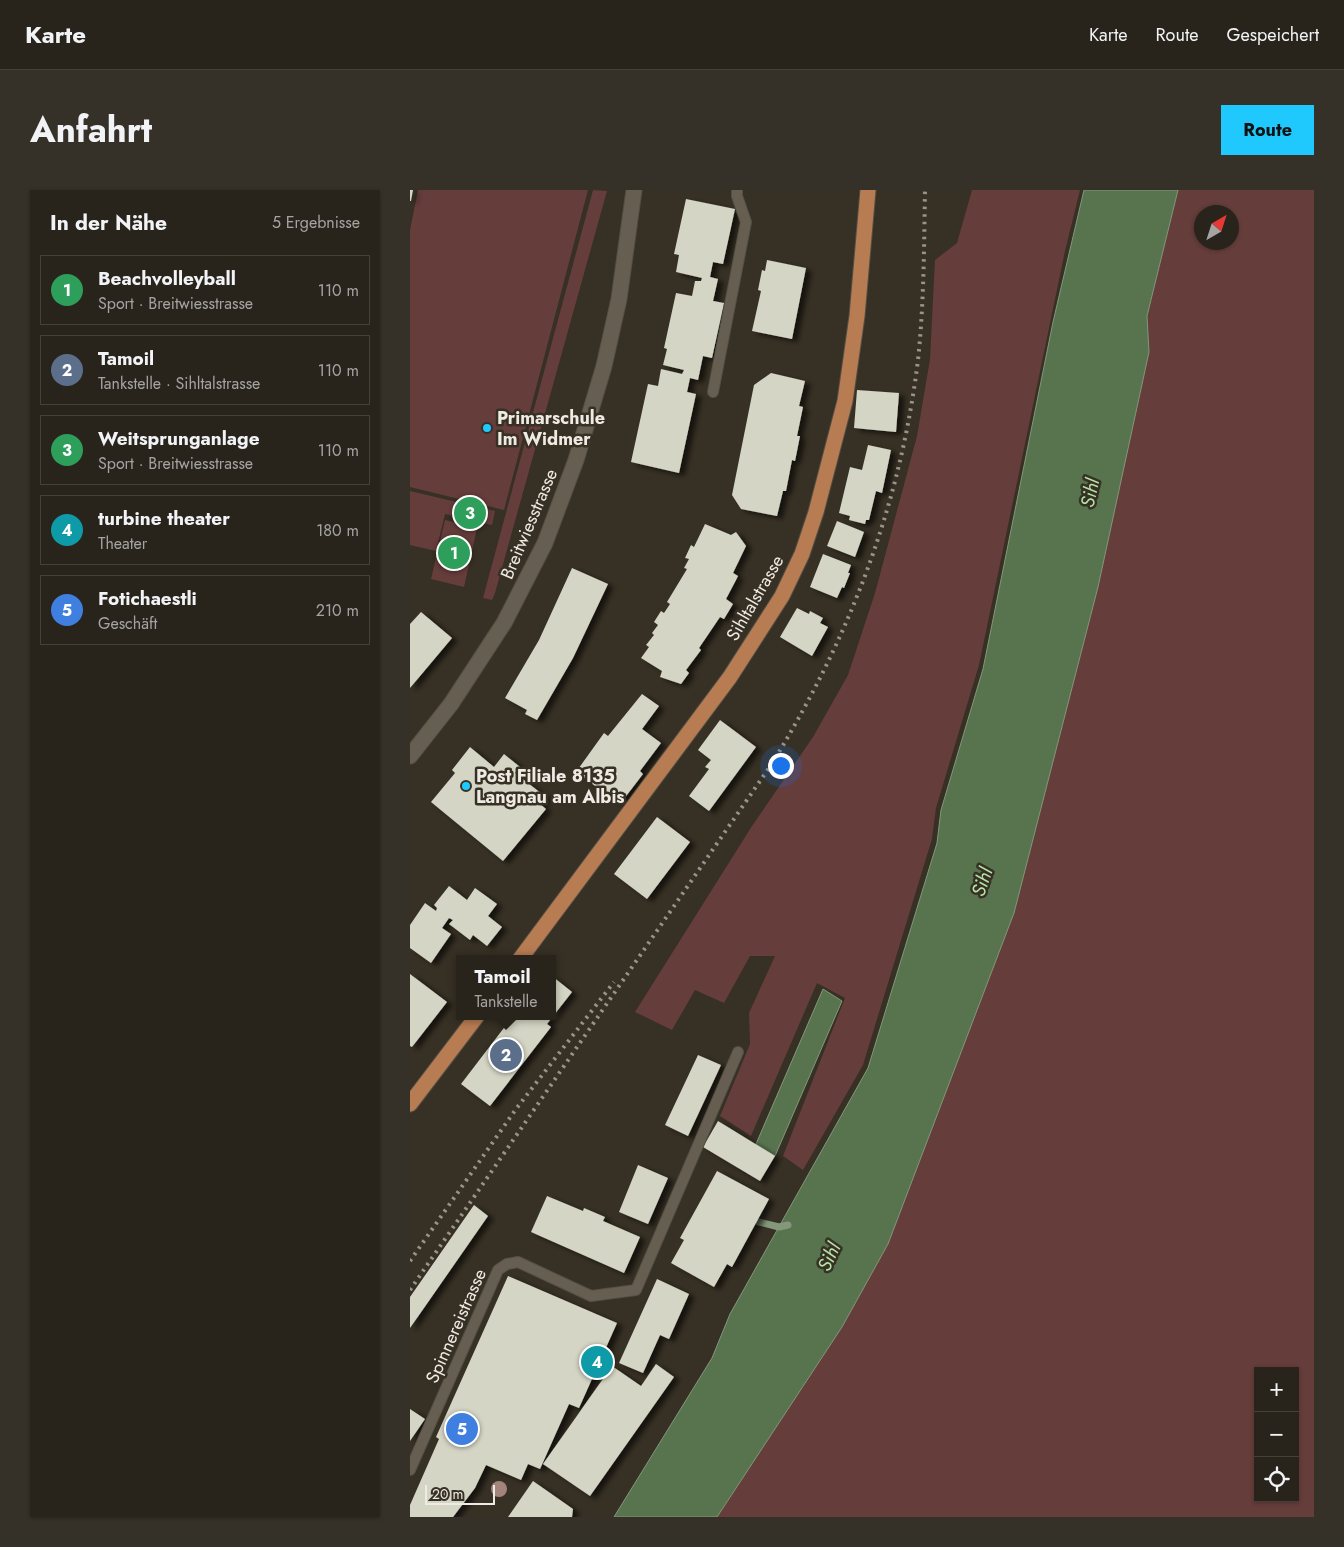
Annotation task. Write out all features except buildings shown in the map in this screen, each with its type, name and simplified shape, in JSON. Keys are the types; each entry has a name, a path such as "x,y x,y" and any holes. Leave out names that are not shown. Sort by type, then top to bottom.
{"main road":[{"name":"Sihltalstrasse","path":"523,955 730,677 782,596 802,554 816,512 845,402 856,316 868,190"},
{"path":"410,1104 474,1020"}],"street":[{"name":"Breitwiesstrasse","path":"410,756 451,704 504,623 545,544 576,460 604,366 619,299 634,190"}],"lane":[{"path":"713,392 746,222 737,196 737,190"},
{"name":"Spinnereistrasse","path":"410,1470 498,1270 508,1264 518,1262 591,1296 636,1290 738,1052"}],"shaded area":[{"name":"Primarschule Im Widmer","path":"418,190 588,190 504,510 410,487 410,230"},
{"path":"593,190 607,191 495,593 492,600 483,598"},
{"path":"972,190 1080,190 1065,251 979,665 936,808 932,839 863,1065 803,1170 783,1156 845,998 817,983 751,1136 720,1116 750,1044 749,1013 775,956 750,956 724,1003 695,990 672,1030 635,1012 752,826 813,737 848,675 875,593 917,436 930,359 935,260 957,243"},
{"path":"1178,190 1314,190 1314,1517 717,1517 842,1327 888,1244 1014,913 1098,587 1149,352 1147,316"},
{"path":"410,491 495,511 492,525 445,514 436,551 410,545"},
{"path":"445,520 477,528 464,587 431,579"}],"water":[{"name":"Sihl","path":"1084,190 1178,190 1147,316 1149,352 1098,587 1014,913 888,1244 842,1327 717,1517 614,1517 712,1358 730,1314 868,1068 937,843 941,810 983,669 1053,322"},
{"path":"823,989 842,1001 775,1156 756,1144"}],"waterway":[{"path":"759,1222 779,1227 788,1225"}],"railway":[{"path":"410,1290 771,765 799,717 847,620 884,520 910,414 918,360 921,318 925,190"},
{"path":"410,1261 516,1109 614,982"}],"place":[{"name":"Primarschule Im Widmer","path":"487,428"},
{"name":"Weitsprunganlage","path":"470,513"},
{"name":"Beachvolleyball","path":"454,553"},
{"name":"Post Filiale 8135 Langnau am Albis","path":"466,786"},
{"name":"Tamoil","path":"506,1055"},
{"name":"turbine theater","path":"597,1362"},
{"name":"Fotichaestli","path":"462,1429"}]}
